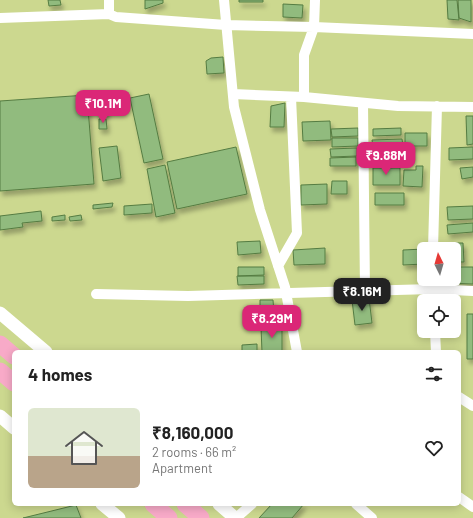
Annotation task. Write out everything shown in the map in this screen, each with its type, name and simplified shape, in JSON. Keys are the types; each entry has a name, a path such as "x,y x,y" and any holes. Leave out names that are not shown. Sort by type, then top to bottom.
{"highway":[{"path":"0,344 12,354"},
{"path":"0,371 12,382"},
{"path":"155,506 169,518"},
{"path":"187,506 201,518"}],"street":[{"path":"109,0 109,14"},
{"path":"224,0 234,107 260,210 286,293 297,350"},
{"path":"304,97 304,55 314,27 315,0"},
{"path":"0,18 109,14 116,17 226,25 314,27 473,34"},
{"path":"233,94 304,97 398,106 473,107"},
{"path":"278,266 297,233 291,97"},
{"path":"363,103 365,291"},
{"path":"434,242 437,106"},
{"path":"96,294 188,296 365,291 417,286"},
{"path":"444,286 473,291"},
{"path":"0,313 44,350"},
{"path":"435,338 436,350"},
{"path":"461,398 473,406"},
{"path":"0,416 12,426"},
{"path":"461,498 473,507"},
{"path":"104,506 118,518"},
{"path":"221,506 236,518 250,506"},
{"path":"358,506 372,518"}],"building":[{"path":"48,0 60,0 61,5 49,6"},
{"path":"145,0 163,0 163,3 145,9"},
{"path":"239,0 263,0 263,2 239,2"},
{"path":"447,0 457,0 459,20 448,19"},
{"path":"458,0 471,0 471,22 459,18"},
{"path":"283,4 303,5 302,18 283,17"},
{"path":"223,57 224,73 207,74 206,61 211,58"},
{"path":"149,94 163,159 144,163 130,98"},
{"path":"87,95 94,184 0,191 0,101"},
{"path":"285,103 284,127 270,127 271,106"},
{"path":"99,104 107,105 107,115 99,114"},
{"path":"466,116 473,116 473,144 467,145"},
{"path":"99,119 106,119 107,129 99,129"},
{"path":"330,121 331,140 303,141 302,122"},
{"path":"358,128 358,136 332,137 331,129"},
{"path":"401,128 401,135 373,136 373,129"},
{"path":"405,133 427,133 427,146 405,146"},
{"path":"332,138 358,138 358,146 332,147"},
{"path":"402,139 403,146 373,147 372,140"},
{"path":"117,146 121,178 103,181 99,148"},
{"path":"236,147 247,194 177,209 167,162"},
{"path":"473,147 473,159 449,160 449,148"},
{"path":"357,148 357,156 331,157 330,149"},
{"path":"356,157 356,166 330,166 330,158"},
{"path":"165,165 175,213 156,217 147,169"},
{"path":"416,166 423,166 422,187 403,186 404,170 416,170"},
{"path":"473,167 473,177 462,179 460,168"},
{"path":"373,168 400,168 400,185 373,185"},
{"path":"332,181 347,181 347,194 331,194"},
{"path":"327,184 327,204 301,205 301,185"},
{"path":"375,193 404,193 404,205 375,205"},
{"path":"113,203 112,207 93,209 93,205"},
{"path":"152,204 152,213 124,215 124,206"},
{"path":"473,206 473,219 448,220 447,207"},
{"path":"41,211 42,221 22,223 23,227 0,230 0,216"},
{"path":"65,215 65,220 52,221 52,217"},
{"path":"81,215 82,220 70,221 69,217"},
{"path":"473,223 473,232 448,234 447,225"},
{"path":"260,241 261,253 238,255 237,242"},
{"path":"461,243 463,243 464,262 461,262"},
{"path":"325,248 325,264 294,265 293,250"},
{"path":"417,249 417,264 403,265 403,250"},
{"path":"238,267 264,267 264,275 238,276"},
{"path":"461,267 473,267 473,284 461,284"},
{"path":"237,276 264,276 264,284 238,285"},
{"path":"369,298 372,323 355,325 352,300"},
{"path":"260,300 273,300 274,313 260,313"},
{"path":"467,314 473,314 473,359 467,359"},
{"path":"261,327 282,327 282,350 262,350"},
{"path":"257,344 257,350 242,350 242,345"},
{"path":"76,506 81,518 23,518"},
{"path":"270,506 302,506 292,518 259,518"}]}
